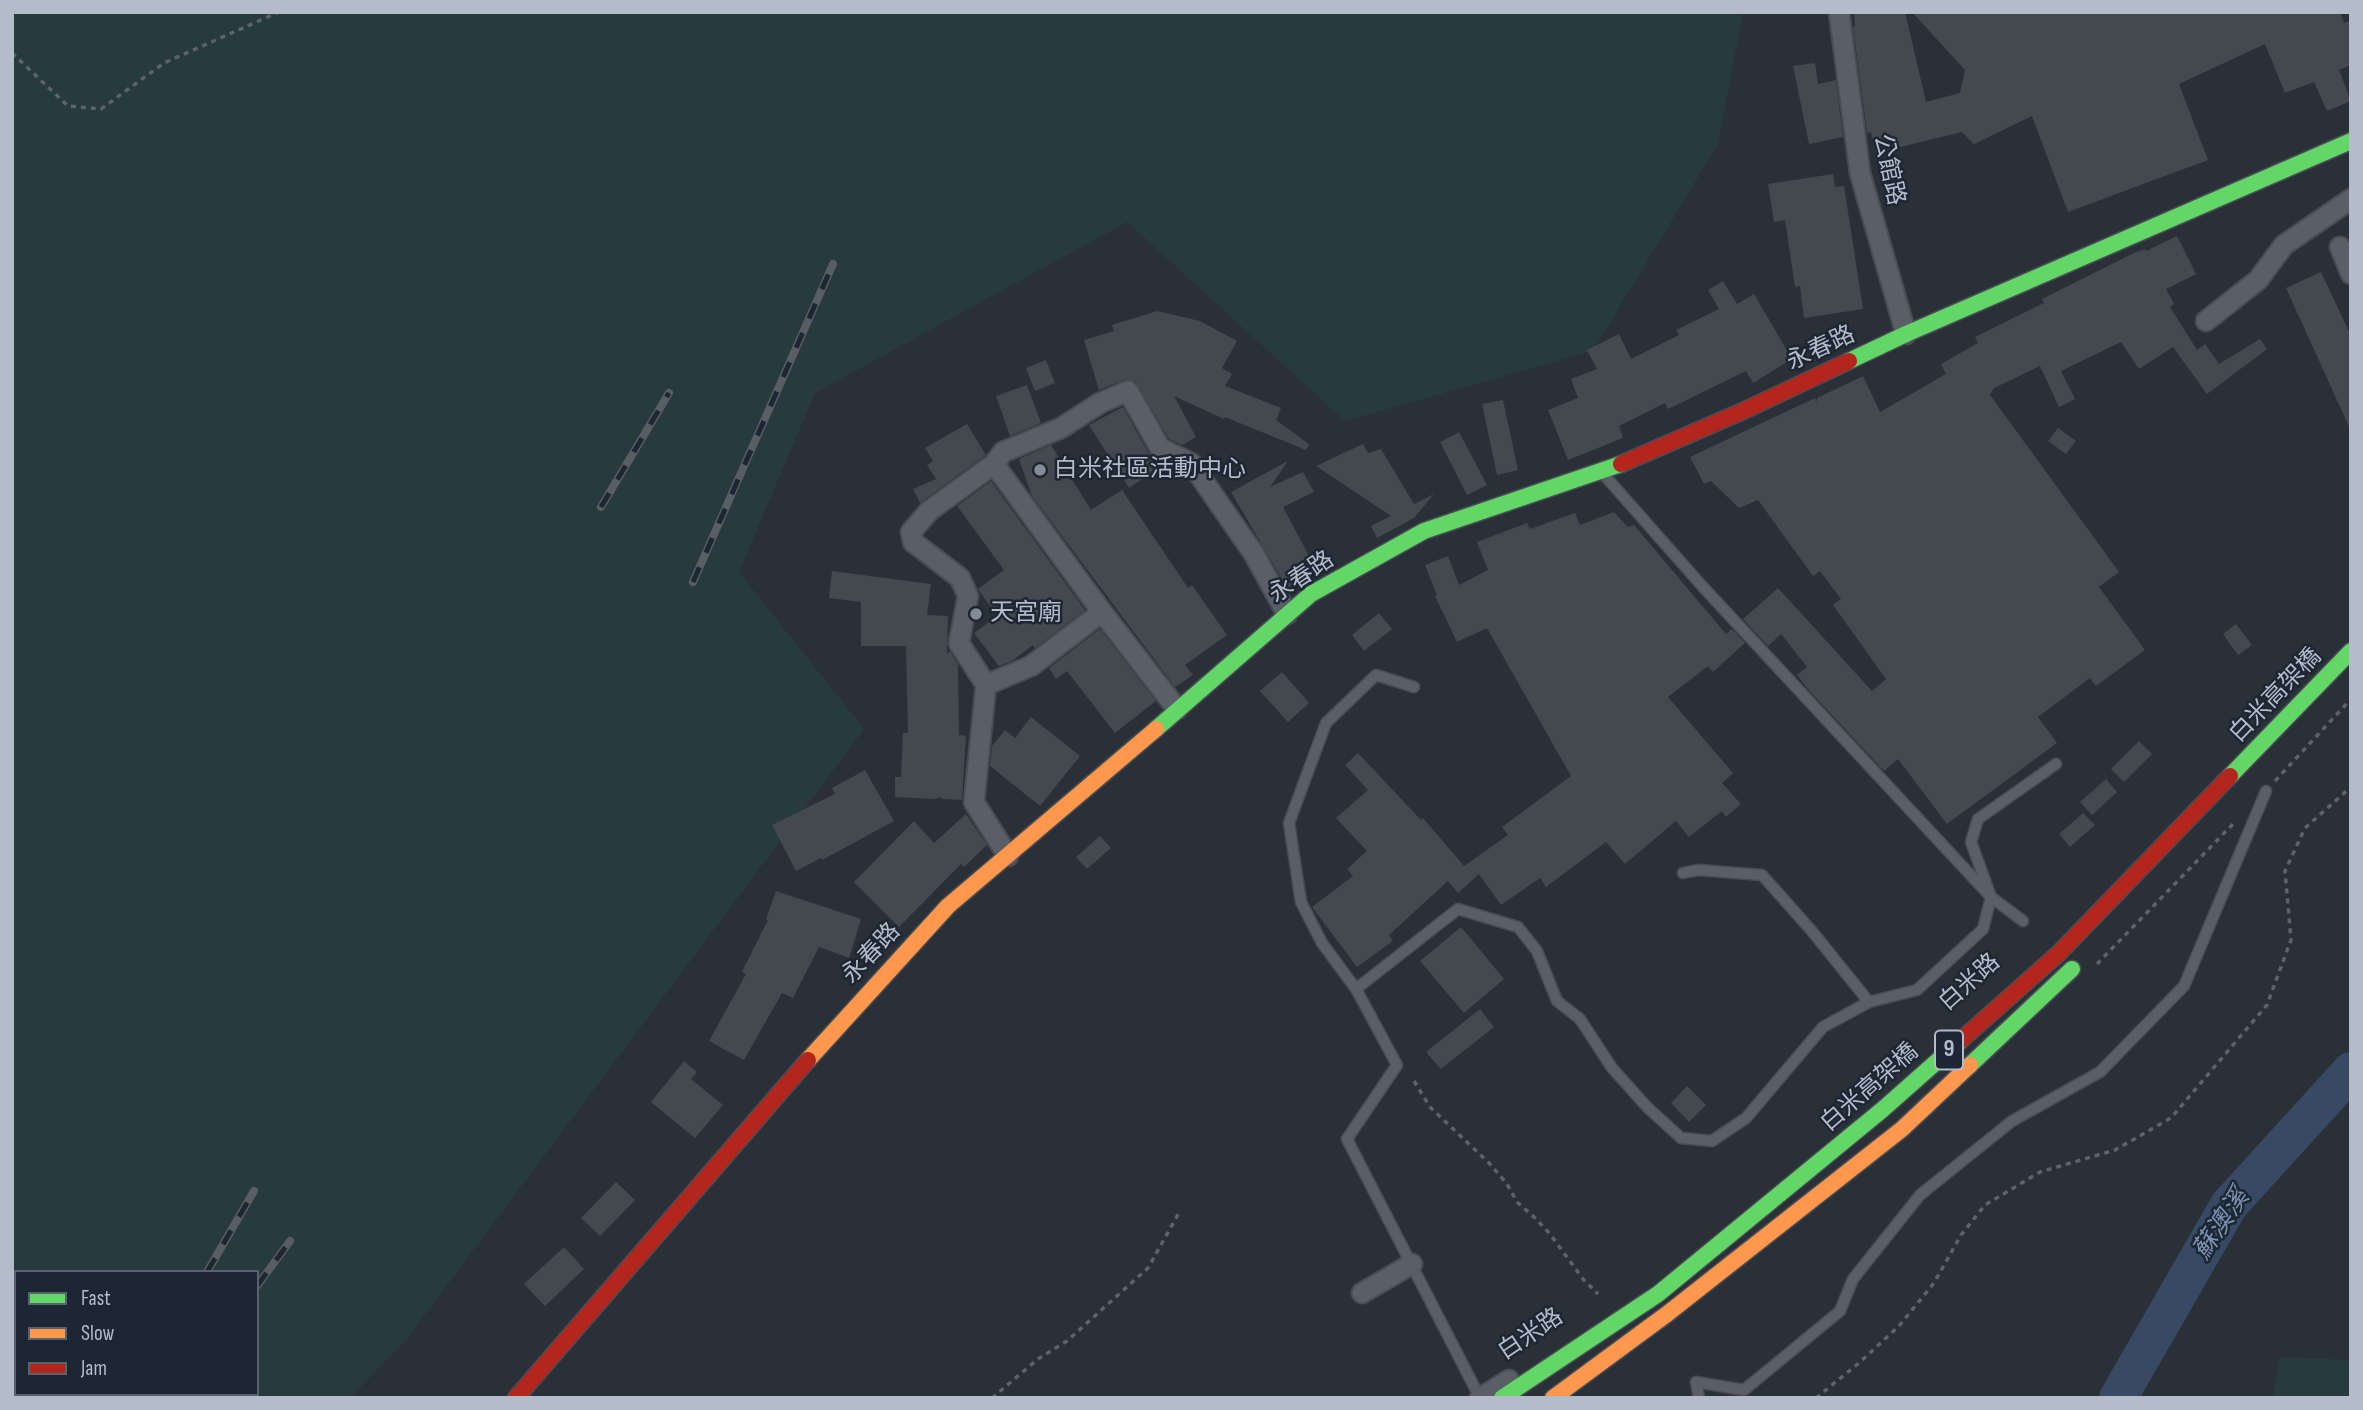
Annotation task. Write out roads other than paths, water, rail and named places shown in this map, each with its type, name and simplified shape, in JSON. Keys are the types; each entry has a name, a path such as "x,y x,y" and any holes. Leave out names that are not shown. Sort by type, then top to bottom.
{"street":[{"name":"公館路","path":"1839,12 1860,173 1906,334"},
{"name":"永春路","path":"516,1398 846,1016 948,906 1311,594 1424,531 1602,472 1743,411 1906,334 2351,141"},
{"path":"2206,321 2258,280 2284,245 2351,200"},
{"path":"2340,247 2351,274"},
{"path":"1008,856 974,803 986,685 959,643 968,596 960,578 913,542 911,532 929,511 994,464 1003,452 1061,428 1100,403 1128,391 1160,448 1191,463 1254,554 1287,614"},
{"path":"994,464 1102,612 1178,709"},
{"path":"986,685 1031,666 1102,612"},
{"name":"白米路","path":"1480,1398 1650,1284 1876,1101 2050,944 2351,633"},
{"name":"白米高架橋","path":"1503,1398 1658,1294 1893,1100 2059,953 2351,652"},
{"name":"白米高架橋","path":"1553,1398 1667,1314 1902,1129 2083,958"},
{"path":"1362,1293 1412,1264"}],"lane":[{"path":"1602,472 1703,587 1991,897 2023,920"},
{"path":"1414,687 1376,675 1326,723 1289,823 1301,902 1322,943 1356,989 1397,1065 1348,1139 1480,1398"},
{"path":"1356,989 1458,909 1518,927 1537,951 1557,1001 1580,1019 1612,1069 1647,1107 1681,1138 1712,1141 1746,1118 1823,1027 1869,1002 1917,990 1983,929 1991,897 1971,842 1978,819 2056,764"},
{"path":"1699,1398 1696,1382 1744,1390 1840,1311 1853,1279 1920,1195 2012,1121 2100,1072 2184,986 2266,792"},
{"path":"1683,873 1698,870 1762,875 1869,1002"}],"waterway":[{"name":"蘇澳溪","path":"2118,1398 2229,1205 2351,1071"}],"railway":[{"path":"693,582 833,264"},
{"path":"601,507 669,393"},
{"path":"208,1270 254,1191"},
{"path":"259,1283 290,1241"}],"place":[{"name":"白米社區活動中心","path":"1040,470"},
{"name":"天宮廟","path":"976,614"}]}
